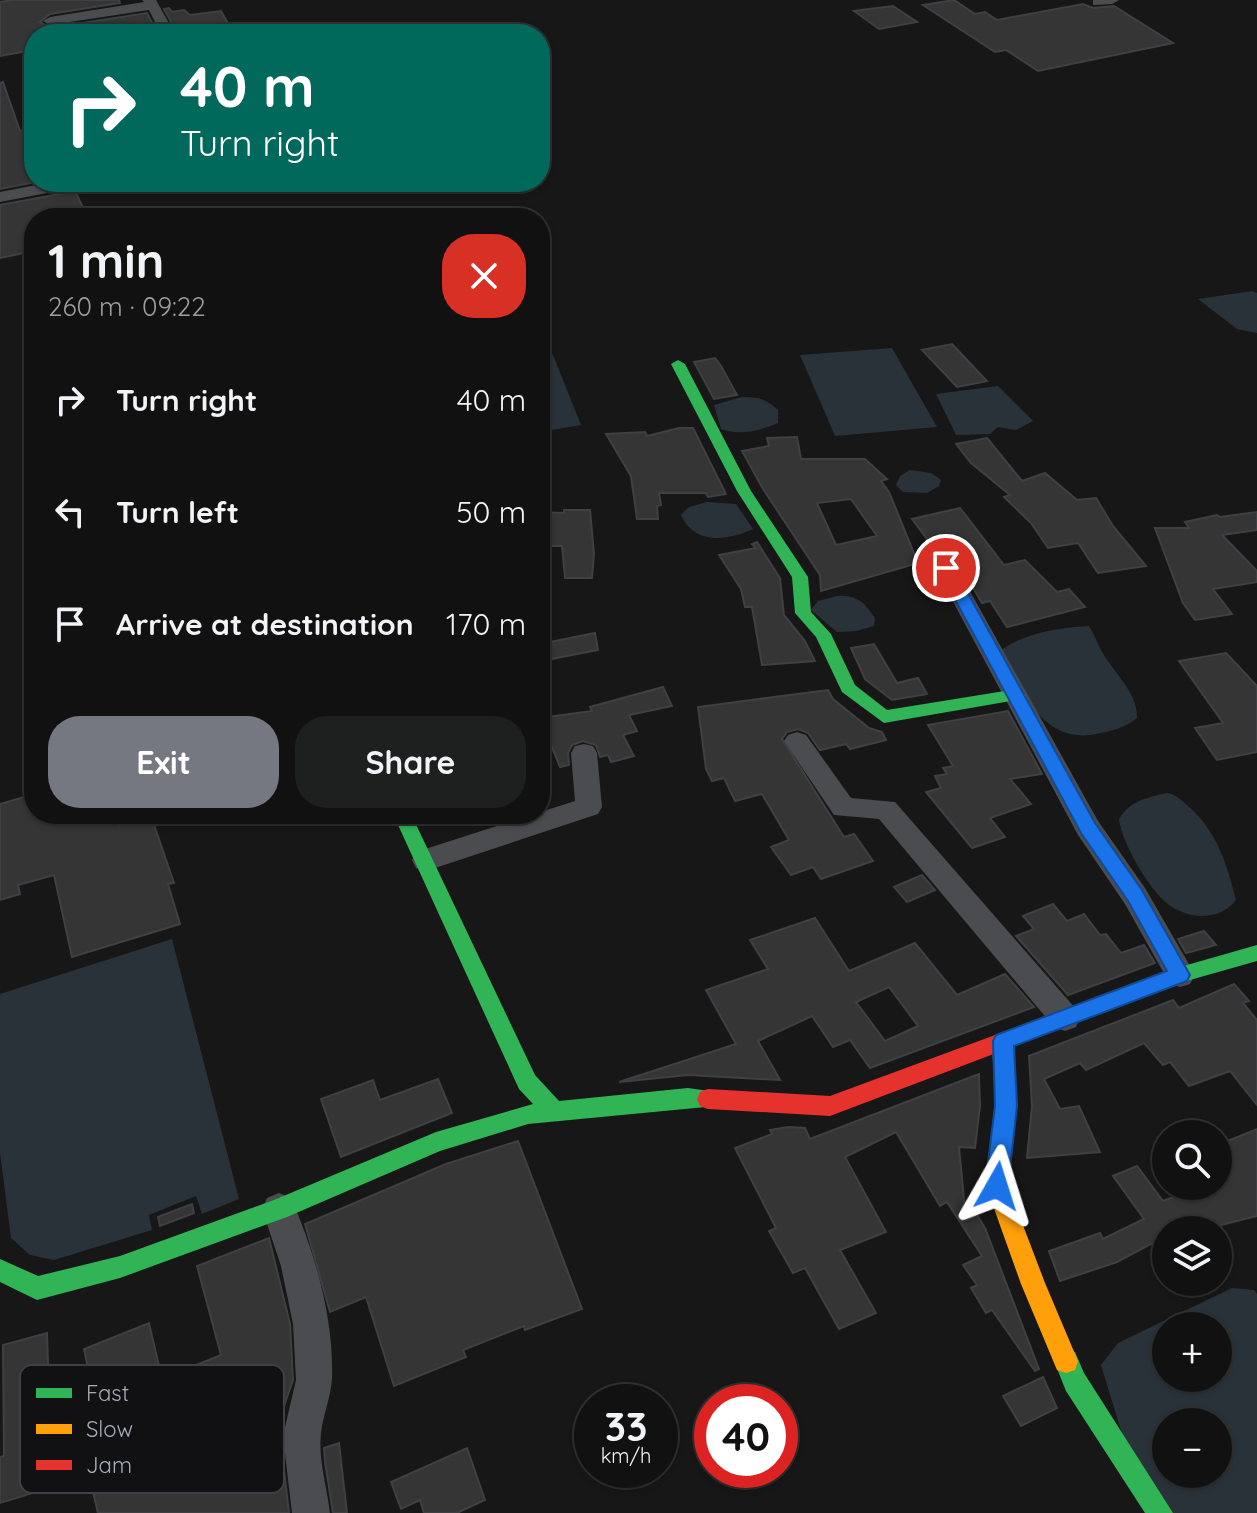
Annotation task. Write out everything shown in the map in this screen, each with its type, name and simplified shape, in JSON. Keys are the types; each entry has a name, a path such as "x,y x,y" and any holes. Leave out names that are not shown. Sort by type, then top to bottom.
{"street":[{"path":"50,21 151,3 163,24"},
{"path":"0,197 26,192"},
{"path":"678,364 744,491 800,577 803,613 823,634 848,688 884,717 1017,695"},
{"path":"946,568 1088,828 1135,896 1180,975"},
{"path":"797,741 843,808 886,809 1065,1018"},
{"path":"550,820 589,807 584,753"},
{"path":"407,824 527,1082 554,1111"},
{"path":"426,860 537,824"},
{"path":"0,1270 37,1288 120,1267 279,1209 436,1142 528,1114 688,1098 830,1106 1180,975 1257,953"},
{"path":"1003,1041 1006,1106 997,1186 1033,1284 1075,1382 1160,1513"},
{"path":"279,1209 298,1266 311,1324 314,1380 302,1436 311,1513"}],"shaded area":[{"path":"1252,291 1257,293 1257,333 1237,329 1198,299"},
{"path":"892,348 937,427 835,436 800,355"},
{"path":"550,353 553,355 581,425 550,430"},
{"path":"998,386 1033,421 1016,430 998,427 990,434 956,435 936,394"},
{"path":"742,397 770,403 778,410 778,423 750,432 721,429 714,405"},
{"path":"910,470 931,473 941,480 939,486 927,493 903,492 896,485 900,476"},
{"path":"707,502 736,504 753,529 722,538 694,532 681,515 689,507"},
{"path":"850,596 864,604 875,618 874,626 837,632 811,610 818,601"},
{"path":"1089,626 1130,693 1137,718 1112,730 1078,735 1048,723 1036,711 1001,650 1043,632"},
{"path":"1167,793 1178,798 1198,816 1220,849 1236,900 1221,912 1195,916 1169,905 1153,889 1131,853 1119,819 1134,804"},
{"path":"172,939 239,1199 202,1214 196,1196 149,1215 152,1230 54,1260 30,1255 11,1238 0,1153 0,994"},
{"path":"1232,1288 1254,1290 1257,1294 1257,1513 1169,1513 1154,1488 1232,1488 1232,1408 1152,1408 1152,1485 1123,1437 1101,1365 1118,1343 1152,1327 1152,1392 1232,1392 1232,1312 1182,1312 1215,1296 1232,1296"}],"building":[{"path":"119,0 120,3 50,14 40,22 43,24 24,24 24,52 0,56 0,2"},
{"path":"954,0 975,14 985,12 997,20 1083,4 1093,8 1114,6 1173,43 1038,71 1006,50 995,52 923,5"},
{"path":"893,6 917,22 879,29 854,11"},
{"path":"169,8 172,12 184,10 190,15 221,11 228,24 172,24 164,9"},
{"path":"147,13 153,24 76,24"},
{"path":"3,82 20,131 24,130 24,184 0,189 0,83"},
{"path":"75,192 83,208 24,208 24,253 0,258 0,205"},
{"path":"952,344 987,381 957,387 922,350"},
{"path":"715,358 737,395 714,399 694,362"},
{"path":"693,428 726,494 708,497 706,493 659,493 661,505 657,506 658,519 637,519 631,476 606,434 645,432 647,436"},
{"path":"797,437 801,459 865,459 887,479 881,481 889,492 918,563 821,591 820,575 763,489 742,451 769,446 767,438","holes":["851,499 877,536 836,545 817,503"]},
{"path":"987,438 1022,481 1045,473 1077,500 1096,498 1113,526 1146,566 1098,573 1078,543 1048,548 1031,523 1004,497 1010,495 971,463 956,444"},
{"path":"960,508 1004,565 1025,560 1057,592 1069,589 1085,607 1007,627 990,601 982,603 957,561 942,559 912,519"},
{"path":"564,510 590,510 594,554 592,578 565,578 562,546 550,546 550,512 564,513"},
{"path":"1257,512 1257,530 1222,535 1257,571 1257,582 1213,589 1232,614 1195,620 1183,603 1155,528 1189,528 1185,522 1217,515"},
{"path":"757,542 780,578 784,615 805,641 815,661 762,665 752,607 745,607 741,589 719,555 756,548 752,544"},
{"path":"595,633 598,650 550,659 550,642"},
{"path":"874,644 897,683 918,678 927,694 892,700 865,679 851,648"},
{"path":"1226,653 1257,686 1257,752 1217,760 1195,728 1223,723 1179,661"},
{"path":"663,687 672,706 629,715 637,731 623,735 634,756 611,762 608,755 600,757 596,745 583,741 572,745 568,753 569,765 560,767 550,742 550,717 592,711 590,707"},
{"path":"828,690 833,699 869,728 882,732 886,740 850,749 846,744 820,750 808,733 798,729 787,732 782,739 844,837 854,834 873,861 821,879 813,867 791,875 771,847 789,840 762,794 735,801 724,778 712,781 706,769 698,707"},
{"path":"1008,711 1042,774 1010,779 1031,804 990,818 1005,837 972,848 926,792 941,788 935,776 947,774 943,768 953,766 928,725"},
{"path":"24,797 24,824 154,824 174,883 168,884 180,924 72,957 54,875 18,885 20,894 0,900 0,804"},
{"path":"922,875 935,890 907,902 894,887"},
{"path":"1053,904 1067,921 1084,914 1100,935 1106,934 1121,953 1144,945 1155,963 1068,995 1016,936 1034,929 1023,916"},
{"path":"815,918 849,971 915,943 957,995 1005,974 1034,1007 870,1068 850,1040 833,1047 812,1016 758,1041 780,1080 688,1075 619,1082 736,1044 706,990 768,969 750,940","holes":["889,987 918,1026 885,1041 856,1002"]},
{"path":"1204,931 1216,945 1186,953 1178,939"},
{"path":"1234,984 1249,1001 1243,1003 1257,1020 1257,1105 1230,1071 1189,1086 1170,1062 1163,1065 1144,1043 1086,1070 1080,1063 1044,1079 1060,1109 1079,1106 1100,1152 1027,1158 1032,1106 1029,1056 1173,1000 1179,1008"},
{"path":"979,1074 980,1106 975,1148 959,1147 966,1220 977,1215 985,1228 1039,1369 1035,1371 992,1310 986,1313 971,1288 977,1285 963,1265 982,1256 947,1202 940,1206 896,1132 845,1157 886,1232 840,1250 876,1313 839,1329 805,1268 793,1273 769,1231 776,1228 735,1148 772,1134 770,1130 788,1127 805,1128 810,1139"},
{"path":"438,1079 452,1113 341,1157 321,1099 373,1080 380,1100"},
{"path":"1257,1129 1257,1216 1232,1222 1232,1216 1152,1216 1152,1243 1117,1262 1060,1281 1049,1251 1100,1233 1103,1239 1144,1219 1113,1176 1137,1166 1152,1186 1152,1200 1232,1200 1232,1139"},
{"path":"518,1141 582,1309 525,1330 524,1326 463,1350 466,1357 394,1386 366,1297 330,1312 305,1224 446,1164"},
{"path":"192,1204 194,1213 160,1226 158,1217"},
{"path":"269,1238 290,1324 293,1380 284,1406 284,1365 196,1365 221,1355 197,1266"},
{"path":"149,1323 159,1365 87,1365 84,1349"},
{"path":"47,1333 48,1365 20,1365 20,1493 32,1493 0,1503 0,1457 4,1456 3,1345"},
{"path":"1043,1377 1057,1408 1021,1426 1003,1396"},
{"path":"339,1443 347,1513 333,1513 325,1462 324,1448"},
{"path":"467,1448 485,1500 457,1513 424,1513 420,1500 401,1509 391,1482"},
{"path":"284,1470 289,1513 98,1513 93,1493 284,1493"}],"traffic: fast":[{"path":"678,364 744,491 800,577 803,613 823,634 848,688 884,717 1017,695"},
{"path":"407,824 527,1082 554,1111"},
{"path":"1071,1016 1180,975 1257,953"},
{"path":"0,1270 37,1288 120,1267 279,1209 436,1142 528,1114 688,1098 708,1099"},
{"path":"1066,1361 1075,1382 1160,1513"}],"traffic: slow":[{"path":"1003,1041 1006,1106 997,1186 1033,1284 1066,1361"}],"traffic: jam":[{"path":"708,1099 830,1106 1071,1016"}],"route":[{"path":"946,568 1088,828 1135,896 1180,975 1003,1041 1006,1106 997,1186"}]}
